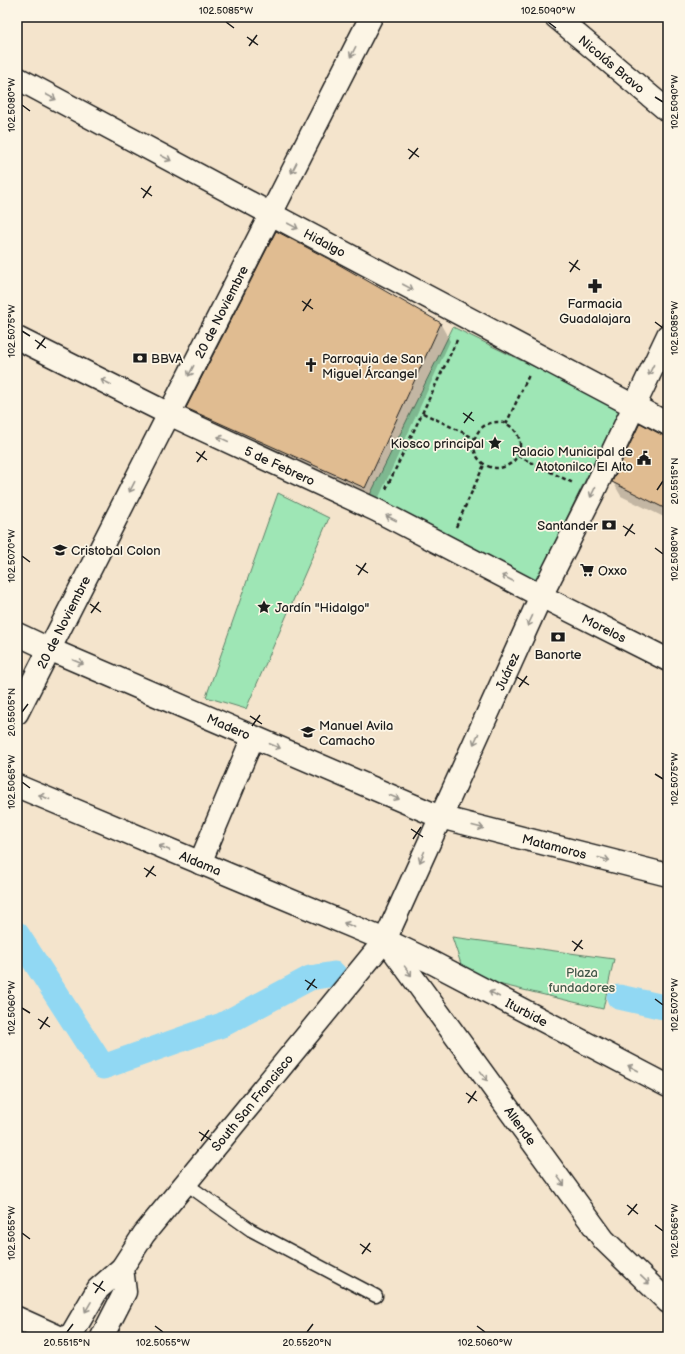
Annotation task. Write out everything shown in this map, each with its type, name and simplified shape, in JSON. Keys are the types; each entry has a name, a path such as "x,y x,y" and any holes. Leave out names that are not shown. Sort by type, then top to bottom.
{"street":[{"name":"20 de Noviembre","path":"17,713 371,17"},
{"name":"Nicolás Bravo","path":"556,17 668,111"},
{"name":"Hidalgo","path":"17,78 668,424"},
{"name":"Juárez","path":"385,940 541,596 668,335"},
{"name":"5 de Febrero","path":"17,338 169,414 376,510 541,596"},
{"name":"Morelos","path":"541,596 668,660"},
{"name":"Madero","path":"17,634 49,650 440,817"},
{"path":"200,863 253,737"},
{"name":"Aldama","path":"17,786 385,940"},
{"name":"Matamoros","path":"440,817 668,875"},
{"name":"Iturbide","path":"385,940 433,962 668,1086"},
{"name":"South San Francisco","path":"70,1337 98,1290 122,1268 144,1234 385,940"},
{"name":"Allende","path":"385,940 604,1240 668,1302"},
{"path":"102,1337 125,1292 122,1268"},
{"path":"17,1318 59,1337"}],"lane":[{"path":"185,1184 251,1230 376,1296"}],"path":[{"path":"376,510 467,318"},
{"path":"506,424 538,356"},
{"path":"422,413 474,438"},
{"path":"491,422 506,424 513,428 518,434 520,449 518,456 513,463 499,469 484,465 478,460 475,453 473,446 474,438 478,431 491,422"},
{"path":"518,456 592,493"},
{"path":"448,547 484,465"}],"green space":[{"path":"453,327 620,409 534,585 366,503"},
{"name":"Jardín \"Hidalgo\"","path":"278,493 329,518 246,709 206,697"},
{"name":"Plaza fundadores","path":"452,937 614,959 603,1009 465,976"}],"building":[{"name":"Parroquia de San Miguel Árcangel","path":"276,231 338,264 441,323 365,488 186,408"},
{"name":"Palacio Municipal de Atotonilco El Alto","path":"640,423 662,435 668,436 668,510 612,482"}],"waterway":[{"path":"17,934 103,1067 222,1025 310,978 334,974"},
{"path":"619,997 668,1008"}],"place":[{"name":"Farmacia Guadalajara","path":"595,286"},
{"name":"BBVA","path":"140,358"},
{"name":"Parroquia de San Miguel Árcangel","path":"311,365"},
{"name":"Kiosco principal","path":"495,443"},
{"name":"Palacio Municipal de Atotonilco El Alto","path":"644,458"},
{"name":"Santander","path":"609,525"},
{"name":"Cristobal Colon","path":"60,550"},
{"name":"Oxxo","path":"587,570"},
{"name":"Jardín \"Hidalgo\"","path":"264,607"},
{"name":"Banorte","path":"558,637"},
{"name":"Manuel Avila Camacho","path":"308,732"}]}
